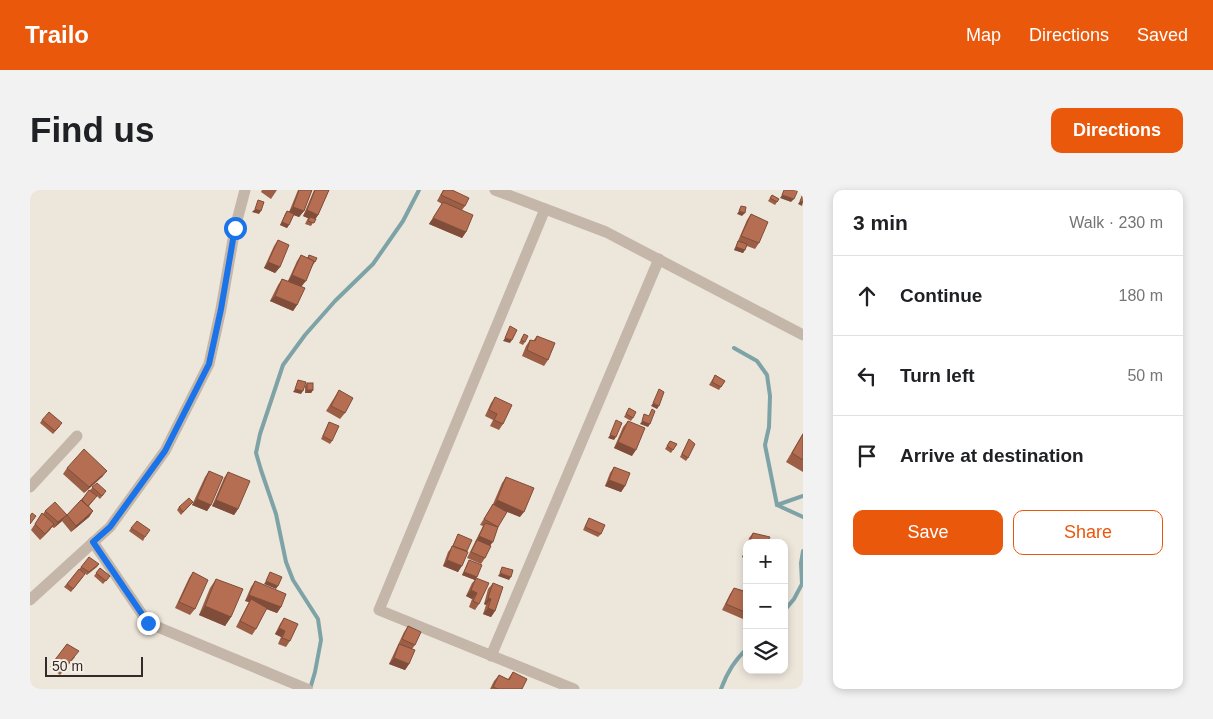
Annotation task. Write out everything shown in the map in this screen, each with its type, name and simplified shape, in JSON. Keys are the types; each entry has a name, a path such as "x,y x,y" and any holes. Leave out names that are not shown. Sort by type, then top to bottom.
{"street":[{"path":"30,600 110,527 165,451 209,364 235,228 245,190"},
{"path":"495,190 606,232 803,335"},
{"path":"545,209 379,610 574,689"},
{"path":"491,656 659,259"},
{"path":"30,487 77,436"},
{"path":"93,542 148,623 306,689"}],"building":[{"path":"299,190 312,190 304,211 293,207"},
{"path":"315,190 329,190 318,215 307,210"},
{"path":"444,190 452,190 469,198 465,206 441,195"},
{"path":"784,190 798,190 794,199 782,195"},
{"path":"772,195 779,199 777,202 770,198"},
{"path":"258,200 264,202 261,211 255,209"},
{"path":"443,202 473,215 466,232 433,218"},
{"path":"741,206 746,207 745,213 739,211"},
{"path":"287,211 294,214 289,225 282,222"},
{"path":"751,214 768,222 759,243 741,236"},
{"path":"310,217 316,219 314,223 308,221"},
{"path":"278,240 289,245 280,267 268,262"},
{"path":"738,241 747,244 745,250 736,247"},
{"path":"301,255 314,261 306,281 292,275"},
{"path":"309,255 317,258 315,262 308,258"},
{"path":"282,279 305,288 297,305 275,296"},
{"path":"510,326 517,330 512,340 505,338"},
{"path":"524,334 528,336 525,342 521,340"},
{"path":"537,336 555,343 548,360 527,350 530,340 535,341"},
{"path":"715,375 725,381 721,387 712,382"},
{"path":"298,380 306,382 303,391 295,389"},
{"path":"307,383 313,383 313,390 307,390"},
{"path":"659,389 664,392 659,406 653,403"},
{"path":"339,390 353,398 345,413 331,406"},
{"path":"495,397 512,405 503,424 494,420 497,414 489,410"},
{"path":"629,408 636,412 633,418 626,414"},
{"path":"652,409 655,411 650,424 642,421 644,414 649,416"},
{"path":"49,412 62,423 55,431 42,420"},
{"path":"616,420 622,423 616,437 610,435"},
{"path":"628,421 645,428 636,450 618,442"},
{"path":"329,422 339,426 332,441 323,436"},
{"path":"803,434 803,460 792,453"},
{"path":"689,439 695,444 688,458 682,454"},
{"path":"670,441 677,444 673,450 667,446"},
{"path":"84,449 107,471 89,487 67,468"},
{"path":"614,467 630,473 625,486 609,480"},
{"path":"209,471 223,477 211,505 197,499"},
{"path":"228,472 250,481 238,509 216,500"},
{"path":"506,477 534,488 524,512 497,500"},
{"path":"97,483 106,491 102,496 92,487"},
{"path":"89,490 97,496 88,506 82,500"},
{"path":"189,498 193,502 183,512 179,507"},
{"path":"81,500 93,511 76,526 67,515"},
{"path":"55,502 67,515 58,522 45,511"},
{"path":"493,504 507,512 498,527 484,519"},
{"path":"32,513 36,516 30,524 30,516"},
{"path":"42,513 54,524 45,534 35,524"},
{"path":"589,518 605,525 601,534 585,527"},
{"path":"137,521 150,530 145,537 131,528"},
{"path":"485,523 498,527 493,542 479,536"},
{"path":"753,533 770,537 769,539 751,539"},
{"path":"458,534 472,540 467,551 453,546"},
{"path":"477,540 491,546 485,558 471,552"},
{"path":"452,546 468,552 462,566 447,560"},
{"path":"89,557 99,564 89,572 81,567"},
{"path":"469,560 482,565 477,577 464,572"},
{"path":"502,567 513,570 511,577 500,573"},
{"path":"100,568 110,576 106,581 96,573"},
{"path":"79,569 85,574 73,589 67,584"},
{"path":"193,572 208,580 195,609 179,602"},
{"path":"270,572 282,577 278,586 266,581"},
{"path":"476,578 489,583 479,604 473,601 477,593 471,590"},
{"path":"216,579 243,589 231,617 205,606"},
{"path":"255,581 286,594 281,607 249,595"},
{"path":"493,583 503,587 495,611 488,608 491,599 488,598"},
{"path":"734,588 743,591 743,611 726,604"},
{"path":"251,599 267,608 256,629 240,621"},
{"path":"284,618 298,624 290,641 282,638 285,631 279,628"},
{"path":"408,626 421,632 415,645 402,639"},
{"path":"67,644 79,651 64,669 54,661"},
{"path":"399,644 415,650 409,664 394,658"},
{"path":"513,672 527,679 522,689 498,689 493,687 499,675 509,680"}],"waterway":[{"path":"310,689 321,640 318,619 293,580 286,562 276,514 256,453 260,434 283,365 305,335 335,301 373,264 403,221 419,190"},
{"path":"734,348 757,361 767,375 770,396 769,427 765,445 777,505"},
{"path":"803,496 777,505 803,517"},
{"path":"788,606 802,584 801,563 803,551"},
{"path":"721,689 731,667 743,653"}],"route":[{"path":"148,623 93,542 110,527 165,451 209,364 235,228"}]}
